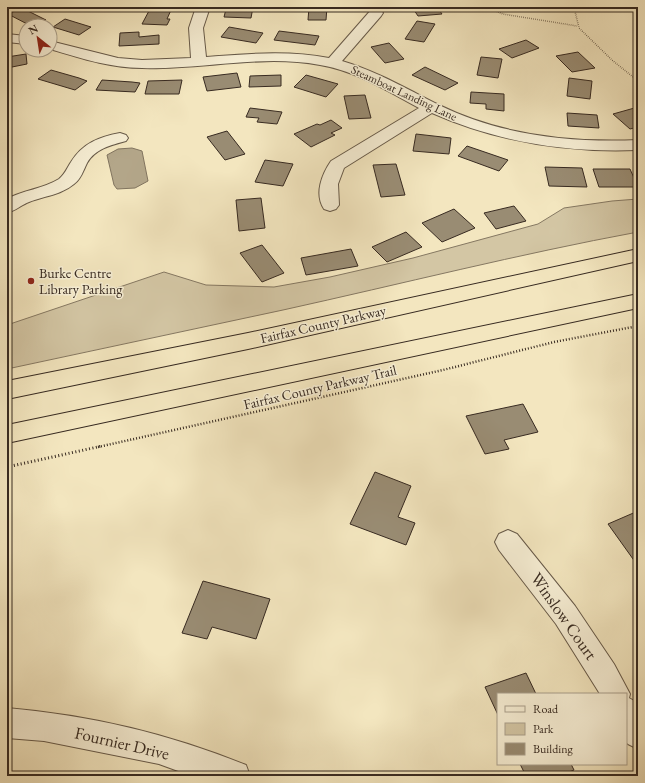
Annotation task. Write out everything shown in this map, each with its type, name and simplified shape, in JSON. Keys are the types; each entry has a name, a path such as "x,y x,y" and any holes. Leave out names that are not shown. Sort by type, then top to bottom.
{"highway":[{"name":"Fairfax County Parkway","path":"7,390 240,342 638,255"},
{"path":"7,434 446,340 638,301"}],"street":[{"path":"199,62 196,28 203,7"},
{"path":"332,63 376,13"},
{"path":"7,38 18,39"},
{"name":"Steamboat Landing Lane","path":"58,47 99,59 121,63 157,64 274,56 332,63 373,77 431,107 471,124 548,142 587,146 638,145"},
{"path":"330,205 328,186 330,177 337,165 431,107"},
{"path":"7,207 22,197 56,187 67,181 86,153 94,146 120,138"},
{"name":"Winslow Court","path":"508,542 541,581 575,628 615,693"},
{"path":"627,714 638,734"},
{"name":"Fournier Drive","path":"7,723 44,726 159,749 235,776"}],"path":[{"path":"485,7 503,14 577,25 612,60 638,81"},
{"path":"574,7 577,25"},
{"name":"Fairfax County Parkway Trail","path":"7,467 443,370 554,342 638,326"}],"green space":[{"path":"638,199 638,232 549,250 283,310 7,369 7,325 164,272 206,285 274,287 330,277 413,258 538,224 564,208"}],"shaded area":[{"path":"132,148 142,151 148,181 135,188 117,189 114,185 107,155 118,149"}],"building":[{"path":"236,7 253,7 251,18 224,17 226,9 235,10"},
{"path":"309,7 327,7 326,20 308,20"},
{"path":"412,7 437,7 442,14 418,16"},
{"path":"22,8 42,18 18,18 18,19 8,14"},
{"path":"150,9 171,10 167,19 170,19 167,25 142,24"},
{"path":"65,19 91,27 79,35 58,29 58,24"},
{"path":"417,21 435,24 424,42 405,39"},
{"path":"229,27 263,33 256,43 221,37"},
{"path":"279,31 319,36 315,45 274,40"},
{"path":"139,32 139,37 159,35 159,44 119,46 120,33"},
{"path":"526,40 539,48 512,58 499,49"},
{"path":"389,43 404,59 385,63 371,47"},
{"path":"578,52 595,68 572,72 556,56"},
{"path":"18,55 18,58 26,58 27,64 7,68 7,57"},
{"path":"481,57 502,59 498,78 477,75"},
{"path":"425,67 458,83 445,90 412,75"},
{"path":"51,70 87,81 75,90 38,79"},
{"path":"237,73 241,87 207,91 203,77"},
{"path":"281,75 281,86 249,87 250,76"},
{"path":"306,75 338,84 326,97 294,87"},
{"path":"569,78 592,81 590,99 567,96"},
{"path":"102,80 140,83 135,92 96,90"},
{"path":"182,80 179,94 145,94 148,81"},
{"path":"471,92 504,94 504,111 486,109 486,104 470,103"},
{"path":"365,95 371,118 349,119 344,96"},
{"path":"638,107 638,127 630,129 613,114"},
{"path":"250,108 282,112 277,124 257,122 259,118 246,117"},
{"path":"567,113 597,115 599,128 568,126"},
{"path":"331,120 342,128 331,133 335,135 311,147 294,134 317,124 320,125"},
{"path":"227,131 245,154 225,160 207,137"},
{"path":"416,134 451,138 449,154 413,151"},
{"path":"467,146 508,160 499,171 458,156"},
{"path":"265,160 293,164 283,186 255,182"},
{"path":"396,164 405,195 381,197 373,165"},
{"path":"545,167 582,168 587,187 549,186"},
{"path":"593,169 630,169 638,187 599,187"},
{"path":"261,198 265,228 239,231 236,200"},
{"path":"514,206 526,221 496,229 484,213"},
{"path":"454,209 475,228 442,242 422,223"},
{"path":"406,232 422,247 387,262 372,247"},
{"path":"262,245 284,273 262,282 240,253"},
{"path":"351,249 358,266 306,275 301,258"},
{"path":"523,404 538,432 504,440 509,449 485,454 466,416"},
{"path":"375,472 411,486 398,517 415,523 406,545 350,524"},
{"path":"638,511 638,566 608,524"},
{"path":"203,581 270,599 256,639 212,627 207,639 182,633"},
{"path":"526,673 536,693 497,693 497,713 485,687"},
{"path":"520,765 572,765 574,770 558,776 526,776"}],"place":[{"name":"Burke Centre Library Parking","path":"31,281"}]}
